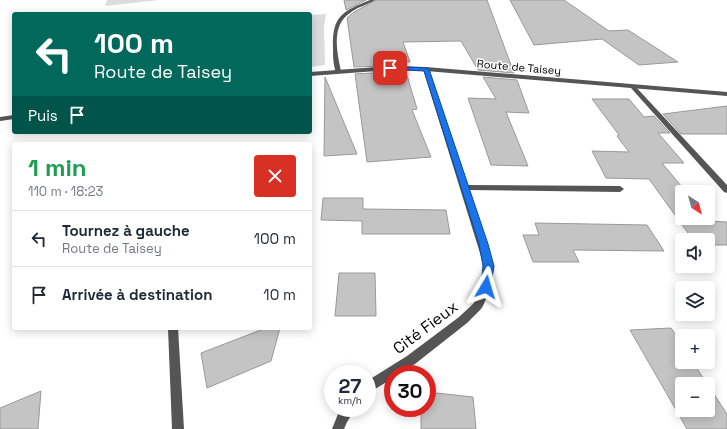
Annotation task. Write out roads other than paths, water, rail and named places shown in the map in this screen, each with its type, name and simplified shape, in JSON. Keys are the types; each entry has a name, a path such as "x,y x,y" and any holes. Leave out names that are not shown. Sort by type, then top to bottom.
{"street":[{"path":"338,71 336,33 338,24 346,14 373,0"},
{"name":"Route de Taisey","path":"312,74 390,68 426,69 727,94"},
{"name":"Cité Fieux","path":"376,382 411,360 464,320 478,306 486,287 489,266 484,244 426,69"},
{"path":"633,87 727,190"},
{"path":"0,119 12,117"},
{"path":"465,187 620,190"},
{"path":"173,330 178,429"},
{"path":"338,429 343,417"}]}
